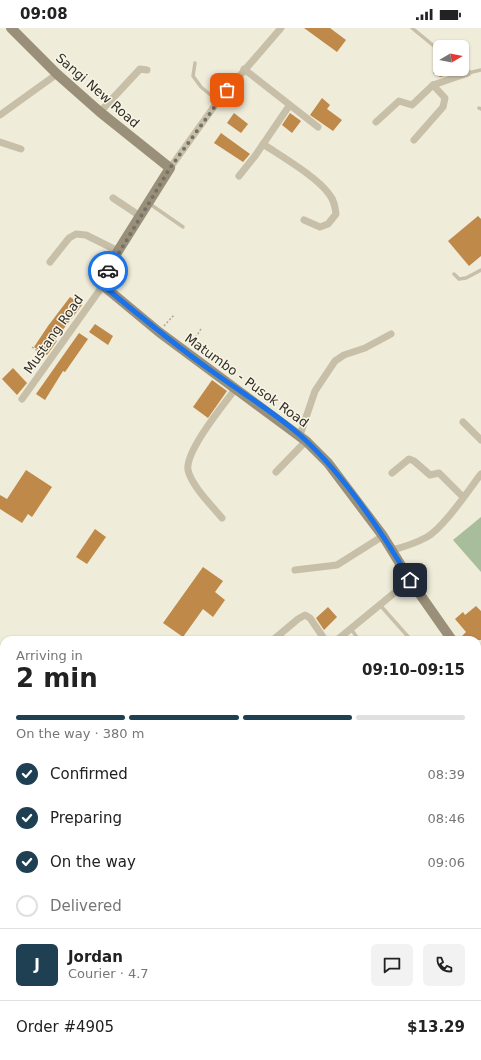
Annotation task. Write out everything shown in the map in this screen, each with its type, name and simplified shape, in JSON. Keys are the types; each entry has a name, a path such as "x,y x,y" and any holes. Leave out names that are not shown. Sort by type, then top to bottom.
{"street":[{"name":"Sangi New Road","path":"11,28 57,74 100,112 170,168"},
{"path":"104,284 104,278 118,251 170,168 218,101 244,69 281,28"},
{"path":"244,69 289,106 318,127"},
{"path":"100,112 140,70 147,70"},
{"path":"0,115 57,74"},
{"path":"376,122 399,101 412,105 433,85 454,76"},
{"path":"414,140 445,103 445,98 433,85"},
{"path":"239,176 289,106"},
{"path":"0,142 20,149"},
{"path":"263,144 320,184 329,193 335,204 336,214 328,224 320,227 304,220"},
{"path":"113,198 140,216"},
{"path":"50,262 69,238 76,234 86,235 118,251"},
{"name":"Matumbo - Pusok Road","path":"104,284 106,288 159,332 303,438 328,463 383,536 410,580 449,636"},
{"name":"Mustang Road","path":"22,399 104,284"},
{"path":"276,472 303,438 316,391 335,361 344,355 365,348 391,334"},
{"path":"222,518 191,478 188,464 192,451 236,388"},
{"path":"463,422 481,440"},
{"path":"392,473 409,459 414,461 430,475 438,472 463,497"},
{"path":"392,550 416,543 429,536 450,514 481,474"},
{"path":"295,570 337,565 383,536"},
{"path":"343,636 410,580"},
{"path":"278,636 305,615 310,618 322,636"}],"lane":[{"path":"412,28 433,45"},
{"path":"194,63 193,76 201,87 218,101"},
{"path":"469,71 481,70"},
{"path":"149,203 183,227"},
{"path":"454,274 459,279 466,278 481,270"},
{"path":"379,605 407,636"},
{"path":"351,630 356,636"}],"path":[{"path":"159,332 174,315"},
{"path":"186,351 202,329"},
{"path":"32,347 50,359"}],"green space":[{"path":"481,517 481,572 453,540"}],"building":[{"path":"304,28 330,28 346,40 337,52"},
{"path":"322,98 330,105 327,109 342,120 333,131 310,115"},
{"path":"234,113 248,124 241,133 227,123"},
{"path":"290,113 301,121 292,133 282,125"},
{"path":"221,133 250,154 243,162 214,143"},
{"path":"478,216 481,219 481,256 469,266 448,241"},
{"path":"70,297 82,305 55,340 57,341 47,355 34,347"},
{"path":"95,324 113,336 108,345 89,332"},
{"path":"79,333 88,339 65,372 63,371 45,400 36,394"},
{"path":"13,368 27,383 17,395 2,379"},
{"path":"212,380 227,391 208,418 193,407"},
{"path":"26,470 52,487 32,517 28,514 22,523 0,509 0,495 7,499"},
{"path":"95,529 106,537 87,564 76,557"},
{"path":"203,567 223,581 215,592 225,600 213,617 203,609 184,636 163,623"},
{"path":"476,606 481,611 481,636 462,636 466,632 455,619 463,612 465,615"},
{"path":"328,607 337,617 324,630 316,618"}],"way so far":[{"path":"108,271 118,251 170,168 227,90"}],"route":[{"path":"108,271 104,278 106,288 159,332 300,435 328,463 383,536 410,580"}]}
